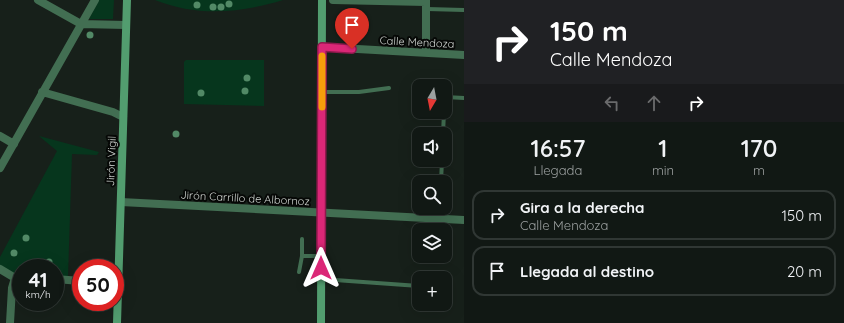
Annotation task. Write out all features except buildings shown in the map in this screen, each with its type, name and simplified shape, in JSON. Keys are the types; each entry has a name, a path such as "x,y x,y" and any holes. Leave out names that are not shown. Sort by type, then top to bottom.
{"main road":[{"name":"Jirón Vigil","path":"118,259 127,0"},
{"path":"321,323 322,0"},
{"name":"Jirón Vigil","path":"117,311 117,323"}],"street":[{"path":"38,0 81,24 126,25"},
{"path":"0,168 94,0"},
{"path":"334,0 427,4 426,53"},
{"name":"Calle Mendoza","path":"322,47 464,55"},
{"path":"42,92 113,112 123,117"},
{"path":"0,136 14,144"},
{"name":"Jirón Carrillo de Albornoz","path":"121,202 464,220"},
{"path":"0,269 12,275"},
{"path":"10,323 12,288"}],"lane":[{"path":"427,4 464,10"},
{"path":"322,92 359,92 389,88"},
{"path":"452,97 464,98"},
{"path":"440,215 440,219"},
{"path":"299,272 302,256 302,238"},
{"path":"302,256 321,256"},
{"path":"321,279 412,286"}],"green space":[{"path":"99,0 114,0 113,19 89,19"},
{"path":"155,0 283,0 251,8 203,11 187,9"},
{"path":"186,60 264,60 264,106 184,104 184,62"},
{"path":"39,136 99,152 97,155 72,154 68,277 64,277 64,259 12,259 12,272 0,265 0,257 57,151"}],"slow traffic":[{"path":"322,56 322,107"}],"route":[{"path":"321,268 322,47 352,49"}]}
